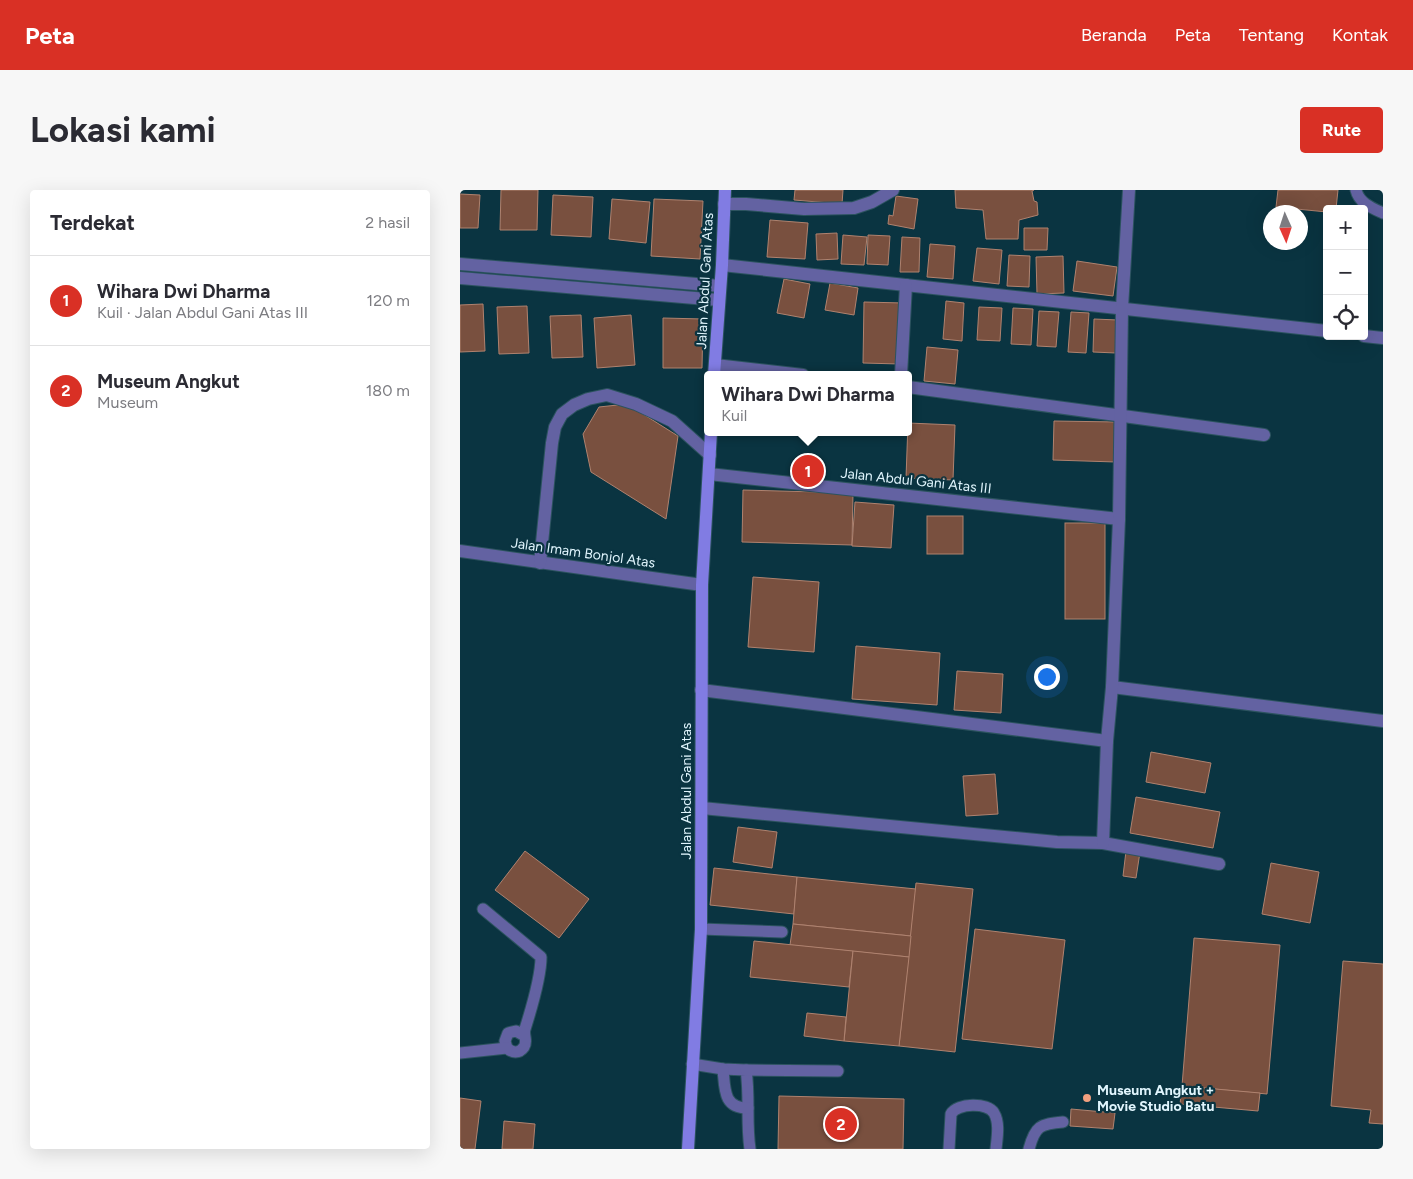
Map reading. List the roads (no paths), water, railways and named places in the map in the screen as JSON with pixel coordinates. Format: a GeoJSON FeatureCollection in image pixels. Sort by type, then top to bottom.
{"type":"FeatureCollection","features":[{"type":"Feature","properties":{"kind":"street","name":"Jalan Abdul Gani Atas"},"geometry":{"type":"LineString","coordinates":[[715,370],[725,190]]}},
{"type":"Feature","properties":{"kind":"street"},"geometry":{"type":"LineString","coordinates":[[724,204],[804,209],[854,208],[872,202],[893,190]]}},
{"type":"Feature","properties":{"kind":"street"},"geometry":{"type":"LineString","coordinates":[[1103,843],[1119,519],[1122,308],[1129,190]]}},
{"type":"Feature","properties":{"kind":"street"},"geometry":{"type":"LineString","coordinates":[[460,264],[720,286]]}},
{"type":"Feature","properties":{"kind":"street"},"geometry":{"type":"LineString","coordinates":[[722,265],[1323,332]]}},
{"type":"Feature","properties":{"kind":"street"},"geometry":{"type":"LineString","coordinates":[[460,278],[718,300]]}},
{"type":"Feature","properties":{"kind":"street"},"geometry":{"type":"LineString","coordinates":[[902,371],[906,285]]}},
{"type":"Feature","properties":{"kind":"street"},"geometry":{"type":"LineString","coordinates":[[1368,336],[1383,338]]}},
{"type":"Feature","properties":{"kind":"street"},"geometry":{"type":"LineString","coordinates":[[715,370],[733,371]]}},
{"type":"Feature","properties":{"kind":"street"},"geometry":{"type":"LineString","coordinates":[[912,388],[1264,435]]}},
{"type":"Feature","properties":{"kind":"street"},"geometry":{"type":"LineString","coordinates":[[540,563],[555,427],[562,414],[574,405],[588,399],[607,395],[636,404],[672,421],[710,455]]}},
{"type":"Feature","properties":{"kind":"street","name":"Jalan Abdul Gani Atas"},"geometry":{"type":"LineString","coordinates":[[688,1149],[701,930],[702,585],[712,436]]}},
{"type":"Feature","properties":{"kind":"street","name":"Jalan Abdul Gani Atas III"},"geometry":{"type":"LineString","coordinates":[[709,474],[1119,519]]}},
{"type":"Feature","properties":{"kind":"street","name":"Jalan Imam Bonjol Atas"},"geometry":{"type":"LineString","coordinates":[[460,551],[702,585]]}},
{"type":"Feature","properties":{"kind":"street"},"geometry":{"type":"LineString","coordinates":[[1112,687],[1383,721]]}},
{"type":"Feature","properties":{"kind":"street"},"geometry":{"type":"LineString","coordinates":[[701,690],[1107,741]]}},
{"type":"Feature","properties":{"kind":"street"},"geometry":{"type":"LineString","coordinates":[[702,808],[1057,842],[1103,843],[1219,864]]}},
{"type":"Feature","properties":{"kind":"lane"},"geometry":{"type":"LineString","coordinates":[[1356,190],[1356,193],[1367,206],[1383,213]]}},
{"type":"Feature","properties":{"kind":"lane"},"geometry":{"type":"LineString","coordinates":[[460,1053],[507,1048],[514,1052],[522,1050],[526,1042],[523,1035],[530,1013],[541,957],[483,909]]}},
{"type":"Feature","properties":{"kind":"lane"},"geometry":{"type":"LineString","coordinates":[[701,930],[782,932]]}},
{"type":"Feature","properties":{"kind":"lane"},"geometry":{"type":"LineString","coordinates":[[692,1064],[723,1069],[838,1071]]}},
{"type":"Feature","properties":{"kind":"lane"},"geometry":{"type":"LineString","coordinates":[[723,1069],[725,1094],[732,1105],[739,1108],[748,1108]]}},
{"type":"Feature","properties":{"kind":"lane"},"geometry":{"type":"LineString","coordinates":[[746,1070],[749,1093],[748,1132],[750,1149]]}},
{"type":"Feature","properties":{"kind":"lane"},"geometry":{"type":"LineString","coordinates":[[949,1149],[951,1114],[954,1109],[961,1106],[983,1106],[991,1109],[995,1114],[997,1122],[996,1149]]}},
{"type":"Feature","properties":{"kind":"lane"},"geometry":{"type":"LineString","coordinates":[[1029,1149],[1037,1129],[1046,1124],[1062,1122]]}},
{"type":"Feature","properties":{"kind":"place","name":"Wihara Dwi Dharma"},"geometry":{"type":"Point","coordinates":[808,471]}},
{"type":"Feature","properties":{"kind":"place","name":"Museum Angkut + Movie Studio Batu"},"geometry":{"type":"Point","coordinates":[1087,1098]}},
{"type":"Feature","properties":{"kind":"place","name":"Museum Angkut"},"geometry":{"type":"Point","coordinates":[841,1124]}}]}
